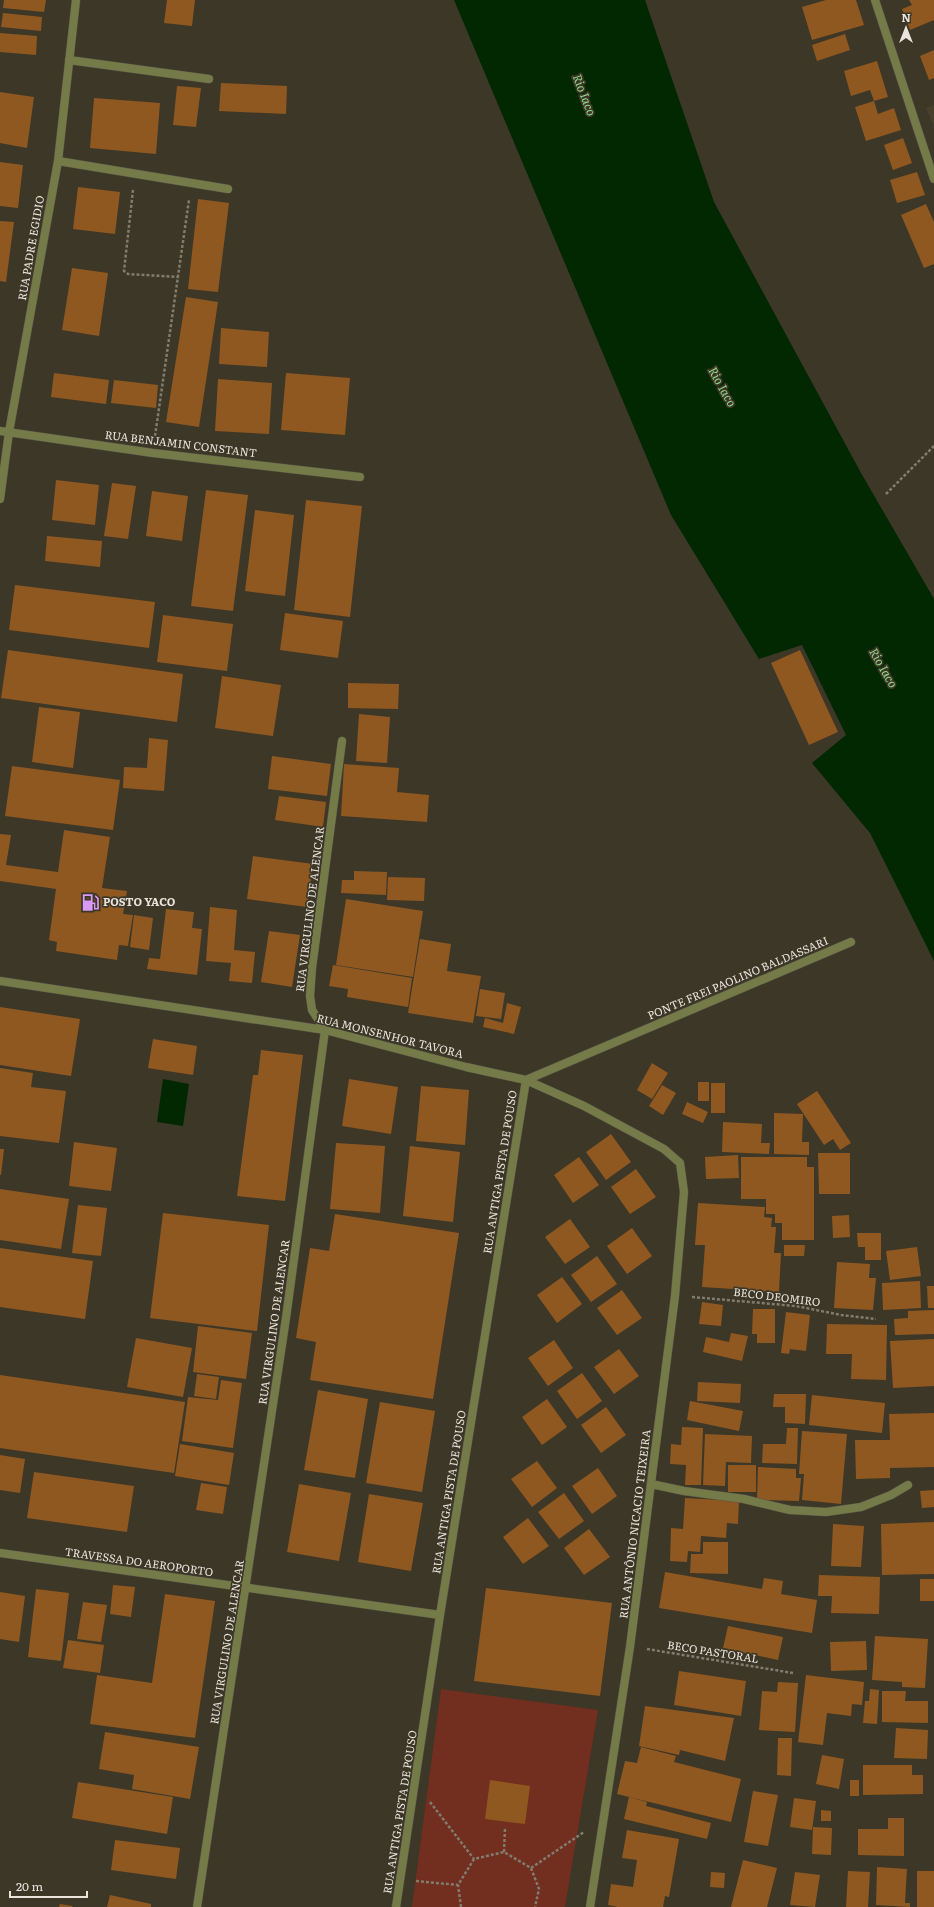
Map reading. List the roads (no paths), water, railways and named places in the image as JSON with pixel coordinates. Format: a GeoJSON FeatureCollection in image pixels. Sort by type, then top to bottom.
{"type":"FeatureCollection","features":[{"type":"Feature","properties":{"kind":"street","name":"RUA PADRE EGIDIO"},"geometry":{"type":"LineString","coordinates":[[0,499],[9,432],[58,161],[76,0]]}},
{"type":"Feature","properties":{"kind":"street"},"geometry":{"type":"LineString","coordinates":[[875,0],[934,178]]}},
{"type":"Feature","properties":{"kind":"street"},"geometry":{"type":"LineString","coordinates":[[69,60],[209,79]]}},
{"type":"Feature","properties":{"kind":"street"},"geometry":{"type":"LineString","coordinates":[[58,161],[228,189]]}},
{"type":"Feature","properties":{"kind":"street","name":"RUA BENJAMIN CONSTANT"},"geometry":{"type":"LineString","coordinates":[[0,430],[153,453],[360,477]]}},
{"type":"Feature","properties":{"kind":"street","name":"RUA VIRGULINO DE ALENCAR"},"geometry":{"type":"LineString","coordinates":[[197,1907],[286,1318],[325,1030],[312,1010],[310,996],[312,968],[342,741]]}},
{"type":"Feature","properties":{"kind":"street","name":"PONTE FREI PAOLINO BALDASSARI"},"geometry":{"type":"LineString","coordinates":[[526,1080],[851,942]]}},
{"type":"Feature","properties":{"kind":"street","name":"RUA MONSENHOR TAVORA"},"geometry":{"type":"LineString","coordinates":[[0,981],[325,1030],[466,1067],[526,1080],[584,1106],[664,1148]]}},
{"type":"Feature","properties":{"kind":"street","name":"RUA ANTIGA PISTA DE POUSO"},"geometry":{"type":"LineString","coordinates":[[396,1907],[440,1615],[526,1080]]}},
{"type":"Feature","properties":{"kind":"street","name":"RUA ANTÔNIO NICACIO TEIXEIRA"},"geometry":{"type":"LineString","coordinates":[[590,1907],[630,1647],[675,1296],[684,1192],[680,1163],[664,1148]]}},
{"type":"Feature","properties":{"kind":"street"},"geometry":{"type":"LineString","coordinates":[[651,1484],[684,1491],[744,1499],[790,1510],[826,1512],[861,1507],[891,1495],[908,1485]]}},
{"type":"Feature","properties":{"kind":"street","name":"TRAVESSA DO AEROPORTO"},"geometry":{"type":"LineString","coordinates":[[0,1553],[246,1589],[440,1615]]}},
{"type":"Feature","properties":{"kind":"water","name":"Rio Iaco"},"geometry":{"type":"Polygon","coordinates":[[[454,0],[645,0],[714,202],[861,473],[934,599],[934,961],[870,833],[812,763],[846,735],[802,645],[759,659],[671,515],[454,0]]]}},
{"type":"Feature","properties":{"kind":"water"},"geometry":{"type":"Polygon","coordinates":[[[163,1079],[189,1084],[183,1126],[157,1122],[163,1079]]]}},
{"type":"Feature","properties":{"kind":"place","name":"POSTO YACO"},"geometry":{"type":"Point","coordinates":[90,902]}}]}
